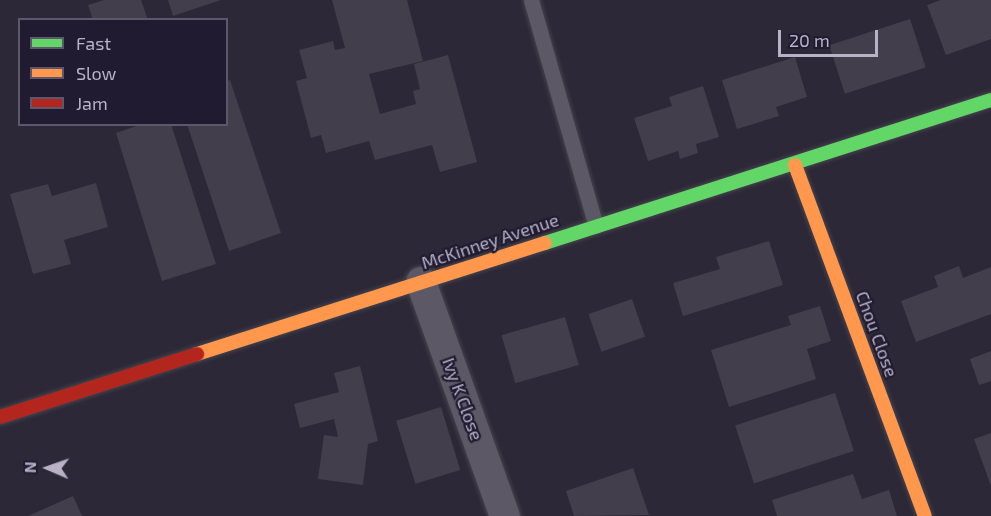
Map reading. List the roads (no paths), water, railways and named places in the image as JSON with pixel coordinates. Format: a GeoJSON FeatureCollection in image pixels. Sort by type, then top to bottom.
{"type":"FeatureCollection","features":[{"type":"Feature","properties":{"kind":"street","name":"McKinney Avenue"},"geometry":{"type":"LineString","coordinates":[[0,417],[596,226],[795,165],[991,100]]}},
{"type":"Feature","properties":{"kind":"street","name":"Chou Close"},"geometry":{"type":"LineString","coordinates":[[795,165],[925,516]]}},
{"type":"Feature","properties":{"kind":"street","name":"Ivy K Close"},"geometry":{"type":"LineString","coordinates":[[422,282],[505,516]]}},
{"type":"Feature","properties":{"kind":"lane"},"geometry":{"type":"LineString","coordinates":[[531,0],[596,226]]}}]}
